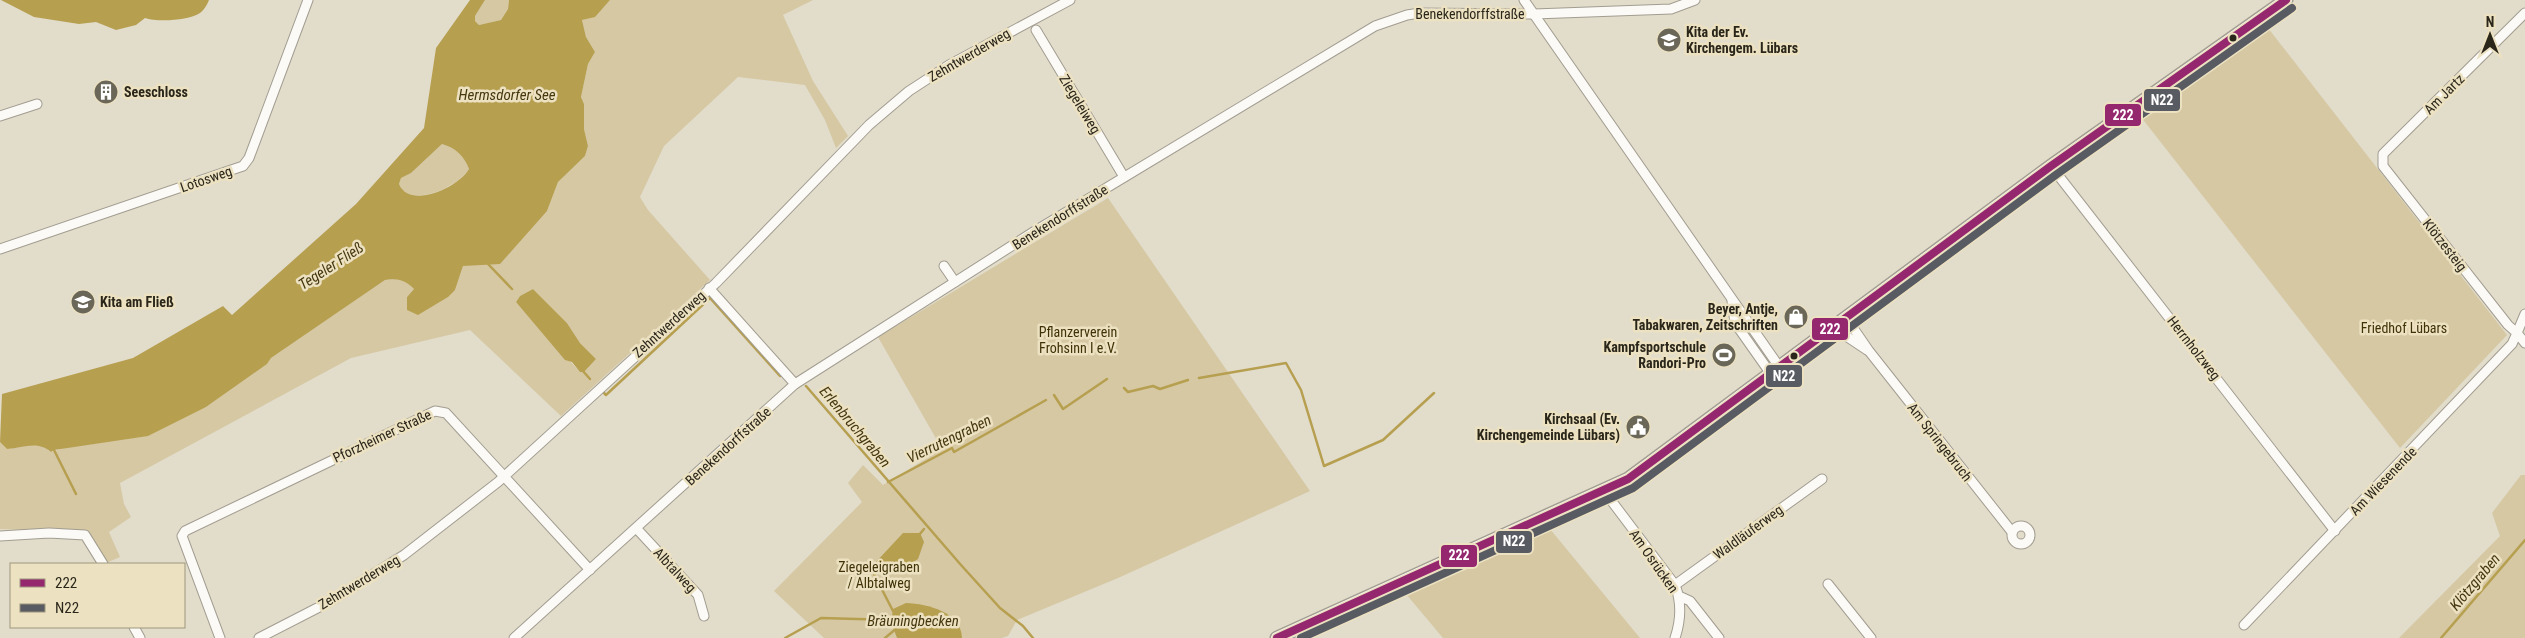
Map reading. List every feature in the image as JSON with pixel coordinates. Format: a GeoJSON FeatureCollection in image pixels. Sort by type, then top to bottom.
{"type":"FeatureCollection","features":[{"type":"Feature","properties":{"kind":"street","name":"Lotosweg"},"geometry":{"type":"LineString","coordinates":[[0,249],[243,166],[249,158],[308,0]]}},
{"type":"Feature","properties":{"kind":"street","name":"Zehntwerderweg"},"geometry":{"type":"LineString","coordinates":[[259,638],[329,602],[404,555],[505,476],[709,288],[869,124],[909,91],[950,65],[1070,0]]}},
{"type":"Feature","properties":{"kind":"street"},"geometry":{"type":"LineString","coordinates":[[1524,0],[1731,298],[1735,323],[1775,371]]}},
{"type":"Feature","properties":{"kind":"street","name":"Benekendorffstraße"},"geometry":{"type":"LineString","coordinates":[[514,638],[637,529],[795,384],[1124,177],[1375,26],[1407,15],[1420,13],[1534,14],[1671,9],[1696,0]]}},
{"type":"Feature","properties":{"kind":"street"},"geometry":{"type":"LineString","coordinates":[[1277,638],[1628,479],[1843,322],[2051,166],[2286,0]]}},
{"type":"Feature","properties":{"kind":"street","name":"Am Jartz"},"geometry":{"type":"LineString","coordinates":[[2383,154],[2525,13]]}},
{"type":"Feature","properties":{"kind":"street","name":"Ziegeleiweg"},"geometry":{"type":"LineString","coordinates":[[1036,30],[1124,177]]}},
{"type":"Feature","properties":{"kind":"street"},"geometry":{"type":"LineString","coordinates":[[0,116],[36,104]]}},
{"type":"Feature","properties":{"kind":"street","name":"Klötzesteig"},"geometry":{"type":"LineString","coordinates":[[2383,154],[2383,166],[2508,325],[2525,342]]}},
{"type":"Feature","properties":{"kind":"street","name":"Herrnholzweg"},"geometry":{"type":"LineString","coordinates":[[2051,166],[2335,530]]}},
{"type":"Feature","properties":{"kind":"street"},"geometry":{"type":"LineString","coordinates":[[944,266],[955,282]]}},
{"type":"Feature","properties":{"kind":"street"},"geometry":{"type":"LineString","coordinates":[[709,288],[795,384]]}},
{"type":"Feature","properties":{"kind":"street","name":"Am Wiesenende"},"geometry":{"type":"LineString","coordinates":[[2244,625],[2512,344],[2525,314]]}},
{"type":"Feature","properties":{"kind":"street","name":"Am Springebruch"},"geometry":{"type":"LineString","coordinates":[[1843,322],[1846,336],[1869,351],[2012,532]]}},
{"type":"Feature","properties":{"kind":"street","name":"Pforzheimer Straße"},"geometry":{"type":"LineString","coordinates":[[220,638],[182,536],[185,531],[435,410],[446,413],[590,570]]}},
{"type":"Feature","properties":{"kind":"street","name":"Waldläuferweg"},"geometry":{"type":"LineString","coordinates":[[1675,585],[1822,479]]}},
{"type":"Feature","properties":{"kind":"street","name":"Am Osrücken"},"geometry":{"type":"LineString","coordinates":[[1604,490],[1675,585],[1679,596],[1680,615],[1675,638]]}},
{"type":"Feature","properties":{"kind":"street","name":"Albtalweg"},"geometry":{"type":"LineString","coordinates":[[637,529],[698,595],[704,616]]}},
{"type":"Feature","properties":{"kind":"street"},"geometry":{"type":"LineString","coordinates":[[0,536],[49,533],[85,535],[102,563]]}},
{"type":"Feature","properties":{"kind":"street"},"geometry":{"type":"LineString","coordinates":[[1828,584],[1871,638]]}},
{"type":"Feature","properties":{"kind":"street"},"geometry":{"type":"LineString","coordinates":[[1679,596],[1690,601],[1719,638]]}},
{"type":"Feature","properties":{"kind":"green space"},"geometry":{"type":"Polygon","coordinates":[[[485,0],[509,0],[508,9],[501,20],[479,25],[475,21],[475,16],[485,0]]]}},
{"type":"Feature","properties":{"kind":"green space"},"geometry":{"type":"Polygon","coordinates":[[[610,0],[813,0],[783,15],[813,81],[848,136],[836,148],[825,120],[805,85],[738,77],[664,146],[640,197],[648,210],[710,280],[561,416],[470,330],[351,358],[120,483],[124,504],[131,517],[109,532],[120,557],[106,563],[91,535],[87,532],[0,529],[0,442],[7,449],[38,444],[51,452],[206,407],[267,364],[271,358],[385,280],[401,280],[414,289],[407,297],[408,310],[455,290],[463,266],[547,211],[558,182],[585,156],[588,146],[584,129],[584,104],[581,97],[588,64],[595,52],[586,37],[582,20],[595,16],[610,0]],[[533,289],[520,296],[516,302],[580,372],[586,370],[596,359],[580,343],[567,323],[533,289]]]}},
{"type":"Feature","properties":{"kind":"green space","name":"Friedhof Lübars"},"geometry":{"type":"Polygon","coordinates":[[[2268,28],[2507,335],[2400,448],[2141,117],[2268,28]]]}},
{"type":"Feature","properties":{"kind":"green space"},"geometry":{"type":"Polygon","coordinates":[[[442,144],[459,153],[465,160],[469,169],[464,176],[434,193],[413,195],[405,192],[399,184],[401,178],[411,173],[442,144]]]}},
{"type":"Feature","properties":{"kind":"green space","name":"Pflanzerverein Frohsinn I e.V."},"geometry":{"type":"Polygon","coordinates":[[[1108,198],[1310,491],[1118,578],[1017,620],[1008,636],[1002,638],[824,638],[774,591],[862,502],[848,483],[863,465],[883,485],[942,449],[878,337],[1108,198]]]}},
{"type":"Feature","properties":{"kind":"green space"},"geometry":{"type":"Polygon","coordinates":[[[2521,475],[2525,475],[2525,638],[2399,638],[2500,536],[2492,513],[2521,475]]]}},
{"type":"Feature","properties":{"kind":"green space"},"geometry":{"type":"Polygon","coordinates":[[[1550,529],[1640,638],[1443,638],[1406,594],[1550,529]]]}},
{"type":"Feature","properties":{"kind":"water"},"geometry":{"type":"Polygon","coordinates":[[[1,0],[209,0],[203,10],[195,16],[172,20],[145,18],[136,25],[116,30],[96,22],[79,24],[34,17],[1,0]]]}},
{"type":"Feature","properties":{"kind":"water","name":"Hermsdorfer See"},"geometry":{"type":"Polygon","coordinates":[[[470,0],[485,0],[475,16],[475,21],[479,25],[501,20],[508,9],[509,0],[610,0],[595,17],[582,20],[586,37],[595,52],[588,64],[581,97],[584,104],[584,129],[588,146],[585,156],[558,182],[547,211],[500,264],[463,266],[455,290],[448,297],[418,315],[407,310],[407,297],[414,289],[401,280],[385,280],[271,358],[267,364],[206,407],[148,436],[51,452],[40,446],[7,449],[0,442],[2,394],[133,358],[223,306],[232,315],[356,204],[424,128],[436,48],[470,0]],[[442,144],[411,173],[401,178],[399,184],[405,192],[413,195],[434,193],[445,189],[464,176],[469,169],[462,156],[442,144]]]}},
{"type":"Feature","properties":{"kind":"water"},"geometry":{"type":"Polygon","coordinates":[[[533,289],[567,323],[580,343],[596,359],[584,372],[580,372],[572,362],[565,360],[516,302],[520,296],[533,289]]]}},
{"type":"Feature","properties":{"kind":"water"},"geometry":{"type":"Polygon","coordinates":[[[903,533],[920,533],[924,542],[918,559],[900,571],[875,563],[903,533]]]}},
{"type":"Feature","properties":{"kind":"water","name":"Bräuningbecken"},"geometry":{"type":"Polygon","coordinates":[[[906,603],[924,605],[950,616],[960,629],[962,638],[897,638],[891,622],[893,609],[906,603]]]}},
{"type":"Feature","properties":{"kind":"waterway"},"geometry":{"type":"LineString","coordinates":[[488,264],[512,289]]}},
{"type":"Feature","properties":{"kind":"waterway"},"geometry":{"type":"LineString","coordinates":[[602,391],[606,395],[710,298],[780,376]]}},
{"type":"Feature","properties":{"kind":"waterway","name":"Vierrutengraben"},"geometry":{"type":"LineString","coordinates":[[1199,378],[1286,363],[1301,390],[1324,466],[1383,440],[1434,393]]}},
{"type":"Feature","properties":{"kind":"waterway"},"geometry":{"type":"LineString","coordinates":[[582,370],[590,379]]}},
{"type":"Feature","properties":{"kind":"waterway","name":"Vierrutengraben"},"geometry":{"type":"LineString","coordinates":[[1054,395],[1063,409],[1107,379]]}},
{"type":"Feature","properties":{"kind":"waterway","name":"Vierrutengraben"},"geometry":{"type":"LineString","coordinates":[[1124,388],[1128,392],[1153,386],[1160,389],[1188,380]]}},
{"type":"Feature","properties":{"kind":"waterway","name":"Erlenbruchgraben"},"geometry":{"type":"LineString","coordinates":[[806,386],[961,565],[1000,608],[1023,626],[1033,638]]}},
{"type":"Feature","properties":{"kind":"waterway","name":"Vierrutengraben"},"geometry":{"type":"LineString","coordinates":[[888,482],[952,448],[954,452],[1046,400]]}},
{"type":"Feature","properties":{"kind":"waterway"},"geometry":{"type":"LineString","coordinates":[[54,450],[76,494]]}},
{"type":"Feature","properties":{"kind":"waterway"},"geometry":{"type":"LineString","coordinates":[[919,535],[924,529]]}},
{"type":"Feature","properties":{"kind":"waterway","name":"Klötzgraben"},"geometry":{"type":"LineString","coordinates":[[2441,638],[2525,540]]}},
{"type":"Feature","properties":{"kind":"waterway"},"geometry":{"type":"LineString","coordinates":[[876,563],[874,574],[893,611]]}},
{"type":"Feature","properties":{"kind":"waterway"},"geometry":{"type":"LineString","coordinates":[[785,638],[821,618],[893,620]]}},
{"type":"Feature","properties":{"kind":"waterway"},"geometry":{"type":"LineString","coordinates":[[885,638],[897,628]]}},
{"type":"Feature","properties":{"kind":"transit line","name":"222"},"geometry":{"type":"LineString","coordinates":[[1277,638],[1628,479],[2051,166],[2286,0]]}},
{"type":"Feature","properties":{"kind":"transit line","name":"N22"},"geometry":{"type":"LineString","coordinates":[[1301,638],[1633,488],[2057,174],[2292,8]]}},
{"type":"Feature","properties":{"kind":"place","name":"Kita der Ev. Kirchengem. Lübars"},"geometry":{"type":"Point","coordinates":[1669,40]}},
{"type":"Feature","properties":{"kind":"place","name":"Seeschloss"},"geometry":{"type":"Point","coordinates":[106,92]}},
{"type":"Feature","properties":{"kind":"place","name":"Kita am Fließ"},"geometry":{"type":"Point","coordinates":[83,302]}},
{"type":"Feature","properties":{"kind":"place","name":"Beyer, Antje, Tabakwaren, Zeitschriften"},"geometry":{"type":"Point","coordinates":[1796,317]}},
{"type":"Feature","properties":{"kind":"place","name":"Kampfsportschule Randori-Pro"},"geometry":{"type":"Point","coordinates":[1724,355]}},
{"type":"Feature","properties":{"kind":"place","name":"Kirchsaal (Ev. Kirchengemeinde Lübars)"},"geometry":{"type":"Point","coordinates":[1638,427]}},
{"type":"Feature","properties":{"kind":"water label","name":"Tegeler Fließ"},"geometry":{"type":"Point","coordinates":[331,266]}},
{"type":"Feature","properties":{"kind":"park label","name":"Ziegeleigraben / Albtalweg"},"geometry":{"type":"Point","coordinates":[879,576]}}]}
